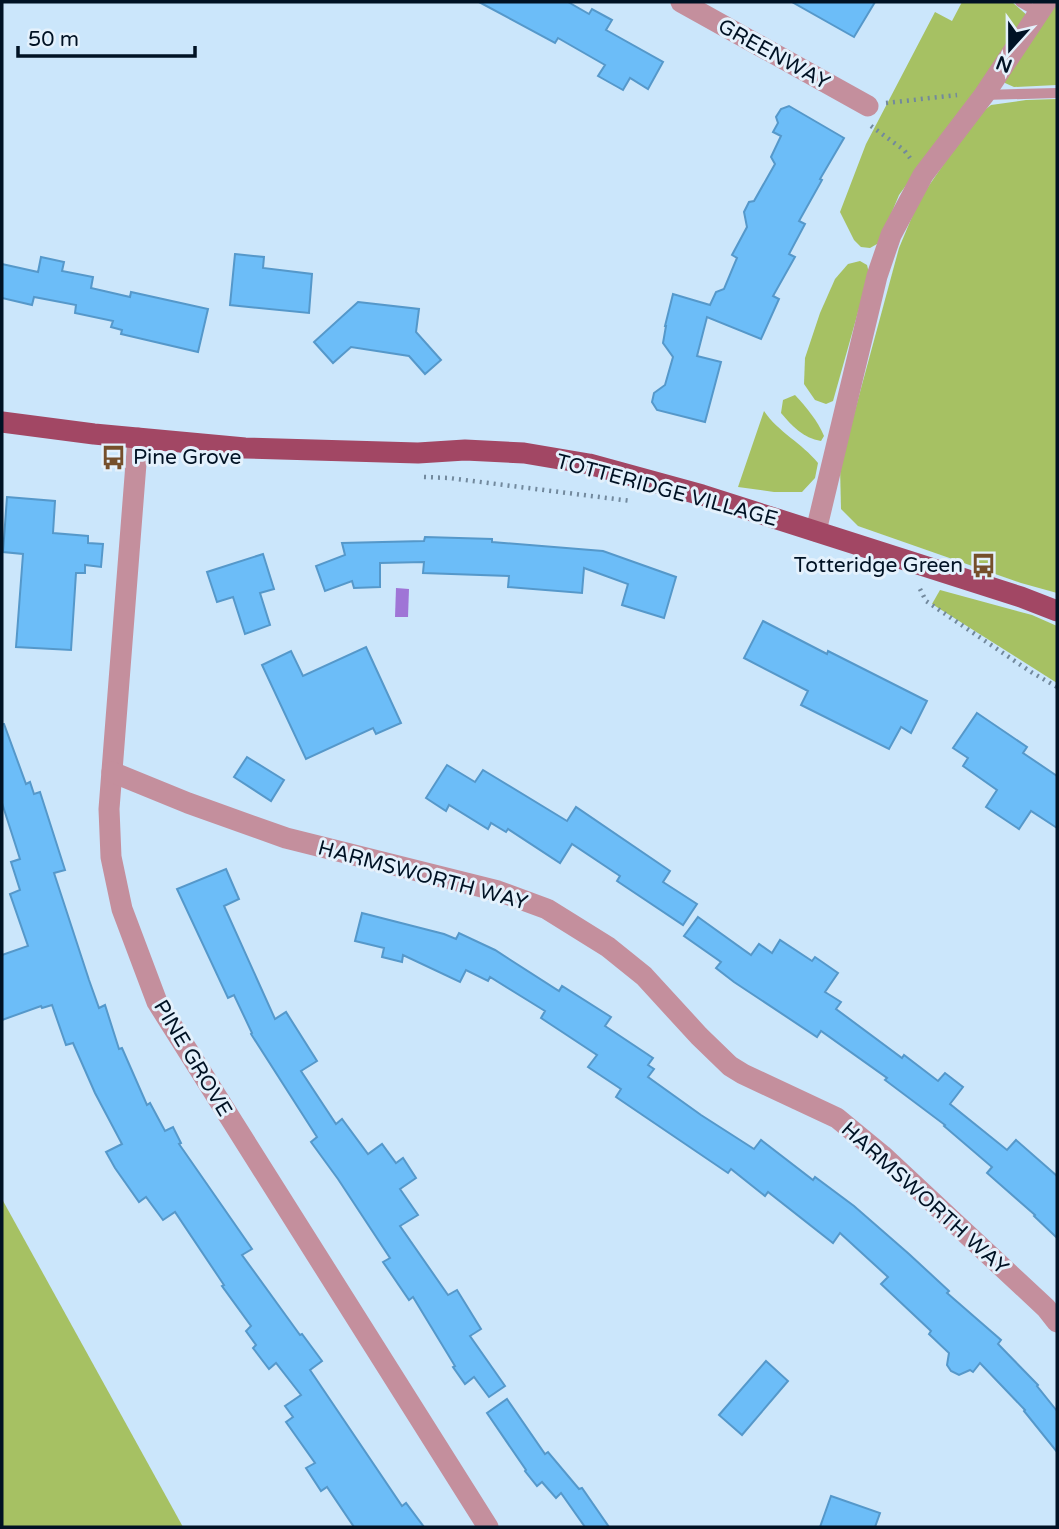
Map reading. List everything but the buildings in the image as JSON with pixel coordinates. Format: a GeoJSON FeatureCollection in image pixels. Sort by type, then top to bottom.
{"type":"FeatureCollection","features":[{"type":"Feature","properties":{"kind":"main road","name":"TOTTERIDGE VILLAGE"},"geometry":{"type":"LineString","coordinates":[[2,422],[245,448],[418,453],[465,450],[524,453],[589,464],[702,495],[1021,597],[1057,611]]}},
{"type":"Feature","properties":{"kind":"street","name":"GREENWAY"},"geometry":{"type":"LineString","coordinates":[[681,2],[868,106]]}},
{"type":"Feature","properties":{"kind":"street"},"geometry":{"type":"LineString","coordinates":[[816,531],[877,276],[891,235],[923,175],[985,93],[1035,5]]}},
{"type":"Feature","properties":{"kind":"street","name":"PINE GROVE"},"geometry":{"type":"LineString","coordinates":[[138,438],[109,809],[111,857],[122,909],[157,1002],[488,1527]]}},
{"type":"Feature","properties":{"kind":"street","name":"HARMSWORTH WAY"},"geometry":{"type":"LineString","coordinates":[[112,772],[286,838],[498,891],[547,909],[608,947],[644,976],[730,1066],[836,1118],[882,1155],[1046,1308],[1057,1322]]}},
{"type":"Feature","properties":{"kind":"lane"},"geometry":{"type":"LineString","coordinates":[[985,93],[1057,93]]}},
{"type":"Feature","properties":{"kind":"path"},"geometry":{"type":"LineString","coordinates":[[923,175],[904,150],[860,120],[868,106],[985,93]]}},
{"type":"Feature","properties":{"kind":"path"},"geometry":{"type":"LineString","coordinates":[[423,477],[637,501]]}},
{"type":"Feature","properties":{"kind":"path"},"geometry":{"type":"LineString","coordinates":[[908,584],[921,589],[926,601],[1057,687]]}},
{"type":"Feature","properties":{"kind":"green space"},"geometry":{"type":"Polygon","coordinates":[[[962,2],[1012,2],[1029,17],[899,195],[877,244],[870,248],[861,247],[854,240],[840,212],[866,144],[935,12],[952,21],[962,2]]]}},
{"type":"Feature","properties":{"kind":"green space"},"geometry":{"type":"Polygon","coordinates":[[[1052,2],[1057,2],[1057,85],[1014,87],[1005,83],[1003,76],[1052,2]]]}},
{"type":"Feature","properties":{"kind":"green space","name":"Totteridge Green"},"geometry":{"type":"Polygon","coordinates":[[[1057,99],[1057,593],[858,526],[841,509],[840,466],[899,248],[919,200],[976,117],[991,105],[1057,99]]]}},
{"type":"Feature","properties":{"kind":"green space"},"geometry":{"type":"Polygon","coordinates":[[[860,261],[867,265],[869,273],[833,401],[826,404],[815,400],[804,384],[805,358],[835,279],[848,264],[860,261]]]}},
{"type":"Feature","properties":{"kind":"green space"},"geometry":{"type":"Polygon","coordinates":[[[795,395],[818,425],[824,436],[821,441],[803,434],[781,413],[783,400],[795,395]]]}},
{"type":"Feature","properties":{"kind":"green space","name":"Totteridge Green"},"geometry":{"type":"Polygon","coordinates":[[[764,411],[818,463],[815,478],[802,492],[774,492],[738,487],[764,411]]]}},
{"type":"Feature","properties":{"kind":"green space","name":"Totteridge Green"},"geometry":{"type":"Polygon","coordinates":[[[940,590],[1032,615],[1057,626],[1057,683],[932,604],[940,590]]]}},
{"type":"Feature","properties":{"kind":"green space"},"geometry":{"type":"Polygon","coordinates":[[[2,1199],[183,1527],[2,1527],[2,1199]]]}},
{"type":"Feature","properties":{"kind":"shaded area"},"geometry":{"type":"Polygon","coordinates":[[[396,588],[409,589],[408,617],[395,617],[396,588]]]}},
{"type":"Feature","properties":{"kind":"place","name":"Pine Grove"},"geometry":{"type":"Point","coordinates":[113,457]}},
{"type":"Feature","properties":{"kind":"place","name":"Totteridge Green"},"geometry":{"type":"Point","coordinates":[983,565]}}]}
